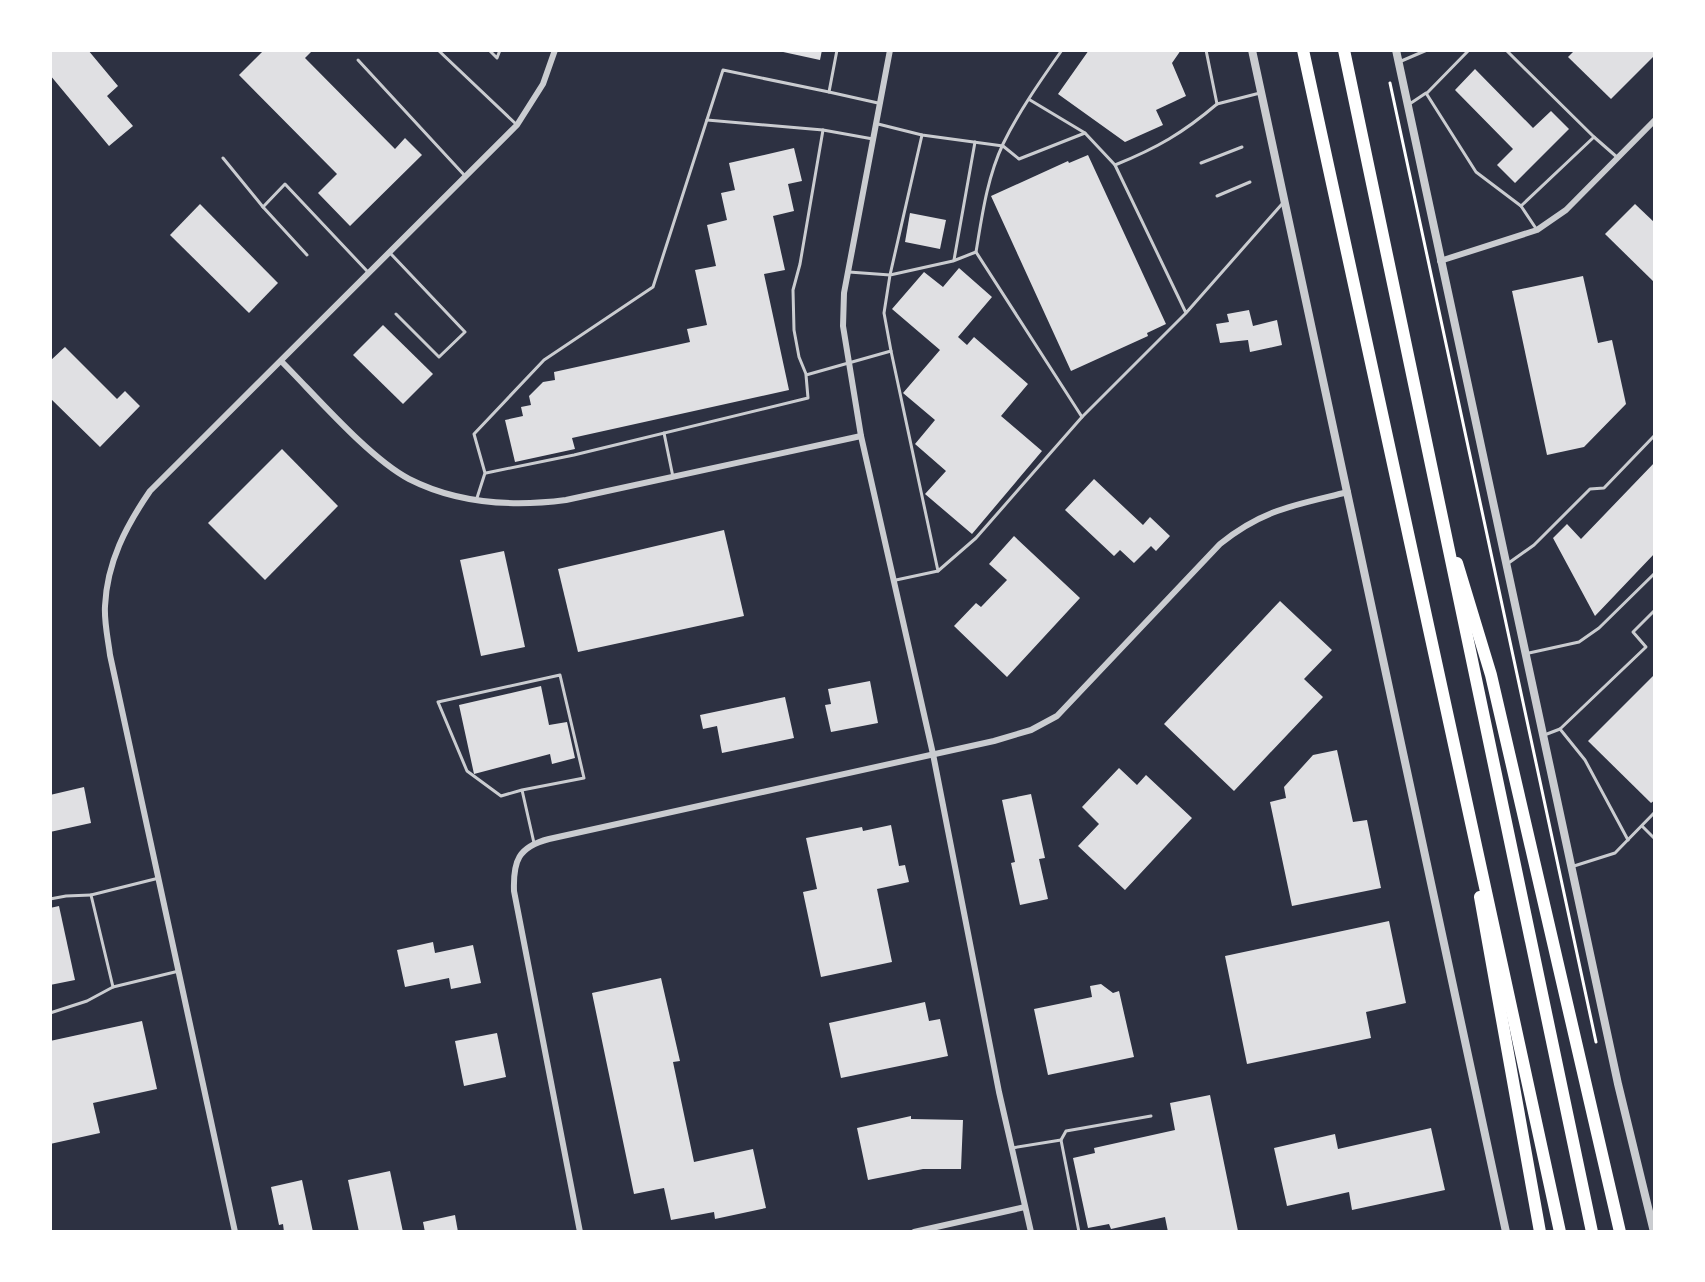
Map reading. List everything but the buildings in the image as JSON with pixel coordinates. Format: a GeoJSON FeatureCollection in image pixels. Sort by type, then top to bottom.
{"type":"FeatureCollection","features":[{"type":"Feature","properties":{"kind":"highway"},"geometry":{"type":"LineString","coordinates":[[1303,50],[1560,1232]]}},
{"type":"Feature","properties":{"kind":"highway"},"geometry":{"type":"LineString","coordinates":[[1344,50],[1592,1232]]}},
{"type":"Feature","properties":{"kind":"highway"},"geometry":{"type":"LineString","coordinates":[[1433,483],[1491,675],[1620,1232]]}},
{"type":"Feature","properties":{"kind":"highway"},"geometry":{"type":"LineString","coordinates":[[1464,799],[1540,1232]]}},
{"type":"Feature","properties":{"kind":"street"},"geometry":{"type":"LineString","coordinates":[[235,1232],[110,655],[105,607],[109,578],[129,521],[150,491],[517,125],[543,84],[555,50]]}},
{"type":"Feature","properties":{"kind":"street"},"geometry":{"type":"LineString","coordinates":[[890,50],[848,272],[843,326],[861,436],[933,754],[1031,1232]]}},
{"type":"Feature","properties":{"kind":"street"},"geometry":{"type":"LineString","coordinates":[[1252,50],[1506,1232]]}},
{"type":"Feature","properties":{"kind":"street"},"geometry":{"type":"LineString","coordinates":[[1396,50],[1618,1084],[1654,1232]]}},
{"type":"Feature","properties":{"kind":"street"},"geometry":{"type":"LineString","coordinates":[[1440,261],[1537,230],[1566,210],[1655,120]]}},
{"type":"Feature","properties":{"kind":"street"},"geometry":{"type":"LineString","coordinates":[[282,362],[372,451],[407,478],[453,496],[476,501],[530,505],[861,436]]}},
{"type":"Feature","properties":{"kind":"street"},"geometry":{"type":"LineString","coordinates":[[580,1232],[514,891],[513,870],[517,859],[534,843],[1031,730],[1057,716],[1220,544],[1243,525],[1264,514],[1348,492]]}},
{"type":"Feature","properties":{"kind":"street"},"geometry":{"type":"LineString","coordinates":[[914,1232],[1025,1207]]}},
{"type":"Feature","properties":{"kind":"lane"},"geometry":{"type":"LineString","coordinates":[[438,50],[517,125]]}},
{"type":"Feature","properties":{"kind":"lane"},"geometry":{"type":"LineString","coordinates":[[489,50],[497,58],[500,50]]}},
{"type":"Feature","properties":{"kind":"lane"},"geometry":{"type":"LineString","coordinates":[[829,92],[837,50]]}},
{"type":"Feature","properties":{"kind":"lane"},"geometry":{"type":"LineString","coordinates":[[1062,50],[1029,99],[1003,146],[986,196],[976,252],[1082,417]]}},
{"type":"Feature","properties":{"kind":"lane"},"geometry":{"type":"LineString","coordinates":[[1206,50],[1217,104]]}},
{"type":"Feature","properties":{"kind":"lane"},"geometry":{"type":"LineString","coordinates":[[1399,62],[1427,50]]}},
{"type":"Feature","properties":{"kind":"lane"},"geometry":{"type":"LineString","coordinates":[[1407,105],[1426,93],[1469,50]]}},
{"type":"Feature","properties":{"kind":"lane"},"geometry":{"type":"LineString","coordinates":[[1506,50],[1618,158]]}},
{"type":"Feature","properties":{"kind":"lane"},"geometry":{"type":"LineString","coordinates":[[358,60],[466,177]]}},
{"type":"Feature","properties":{"kind":"lane"},"geometry":{"type":"LineString","coordinates":[[476,501],[485,473],[474,434],[544,360],[653,287],[723,70],[880,103]]}},
{"type":"Feature","properties":{"kind":"lane"},"geometry":{"type":"LineString","coordinates":[[1115,165],[1185,131],[1217,104],[1262,93]]}},
{"type":"Feature","properties":{"kind":"lane"},"geometry":{"type":"LineString","coordinates":[[1426,93],[1476,172],[1521,206],[1537,230]]}},
{"type":"Feature","properties":{"kind":"lane"},"geometry":{"type":"LineString","coordinates":[[1029,99],[1085,133],[1115,165],[1186,313]]}},
{"type":"Feature","properties":{"kind":"lane"},"geometry":{"type":"LineString","coordinates":[[707,120],[823,130],[873,139]]}},
{"type":"Feature","properties":{"kind":"lane"},"geometry":{"type":"LineString","coordinates":[[876,123],[922,135],[1003,146],[1019,159],[1085,133]]}},
{"type":"Feature","properties":{"kind":"lane"},"geometry":{"type":"LineString","coordinates":[[485,473],[808,398],[806,375],[794,330],[793,290],[823,130]]}},
{"type":"Feature","properties":{"kind":"lane"},"geometry":{"type":"LineString","coordinates":[[922,135],[884,313],[938,571]]}},
{"type":"Feature","properties":{"kind":"lane"},"geometry":{"type":"LineString","coordinates":[[1521,206],[1594,137]]}},
{"type":"Feature","properties":{"kind":"lane"},"geometry":{"type":"LineString","coordinates":[[953,261],[975,142]]}},
{"type":"Feature","properties":{"kind":"lane"},"geometry":{"type":"LineString","coordinates":[[1201,163],[1242,147]]}},
{"type":"Feature","properties":{"kind":"lane"},"geometry":{"type":"LineString","coordinates":[[223,158],[307,255]]}},
{"type":"Feature","properties":{"kind":"lane"},"geometry":{"type":"LineString","coordinates":[[1217,196],[1250,182]]}},
{"type":"Feature","properties":{"kind":"lane"},"geometry":{"type":"LineString","coordinates":[[263,207],[285,184],[370,274]]}},
{"type":"Feature","properties":{"kind":"lane"},"geometry":{"type":"LineString","coordinates":[[894,581],[938,571],[976,538],[1082,417],[1186,313],[1285,201]]}},
{"type":"Feature","properties":{"kind":"lane"},"geometry":{"type":"LineString","coordinates":[[848,272],[890,275],[953,261],[976,252]]}},
{"type":"Feature","properties":{"kind":"lane"},"geometry":{"type":"LineString","coordinates":[[390,253],[465,332],[439,357],[396,314]]}},
{"type":"Feature","properties":{"kind":"lane"},"geometry":{"type":"LineString","coordinates":[[806,375],[891,351]]}},
{"type":"Feature","properties":{"kind":"lane"},"geometry":{"type":"LineString","coordinates":[[664,433],[673,477]]}},
{"type":"Feature","properties":{"kind":"lane"},"geometry":{"type":"LineString","coordinates":[[1506,564],[1534,545],[1590,489],[1604,488],[1655,435]]}},
{"type":"Feature","properties":{"kind":"lane"},"geometry":{"type":"LineString","coordinates":[[1525,654],[1579,642],[1599,628],[1655,573]]}},
{"type":"Feature","properties":{"kind":"lane"},"geometry":{"type":"LineString","coordinates":[[1544,736],[1560,729],[1646,647],[1633,632],[1655,610]]}},
{"type":"Feature","properties":{"kind":"lane"},"geometry":{"type":"LineString","coordinates":[[560,675],[584,778],[522,790],[501,796],[467,771],[438,702],[560,675]]}},
{"type":"Feature","properties":{"kind":"lane"},"geometry":{"type":"LineString","coordinates":[[1560,729],[1585,760],[1628,840]]}},
{"type":"Feature","properties":{"kind":"lane"},"geometry":{"type":"LineString","coordinates":[[522,790],[534,843]]}},
{"type":"Feature","properties":{"kind":"lane"},"geometry":{"type":"LineString","coordinates":[[1571,867],[1615,853],[1655,812]]}},
{"type":"Feature","properties":{"kind":"lane"},"geometry":{"type":"LineString","coordinates":[[1642,826],[1655,839]]}},
{"type":"Feature","properties":{"kind":"lane"},"geometry":{"type":"LineString","coordinates":[[50,899],[91,895],[159,878]]}},
{"type":"Feature","properties":{"kind":"lane"},"geometry":{"type":"LineString","coordinates":[[91,895],[113,987]]}},
{"type":"Feature","properties":{"kind":"lane"},"geometry":{"type":"LineString","coordinates":[[50,1013],[87,1001],[113,987],[179,971]]}},
{"type":"Feature","properties":{"kind":"lane"},"geometry":{"type":"LineString","coordinates":[[1079,1232],[1061,1140],[1066,1131],[1151,1116]]}},
{"type":"Feature","properties":{"kind":"lane"},"geometry":{"type":"LineString","coordinates":[[1012,1148],[1061,1140]]}},
{"type":"Feature","properties":{"kind":"path"},"geometry":{"type":"LineString","coordinates":[[1389,79],[1595,1041]]}}]}
